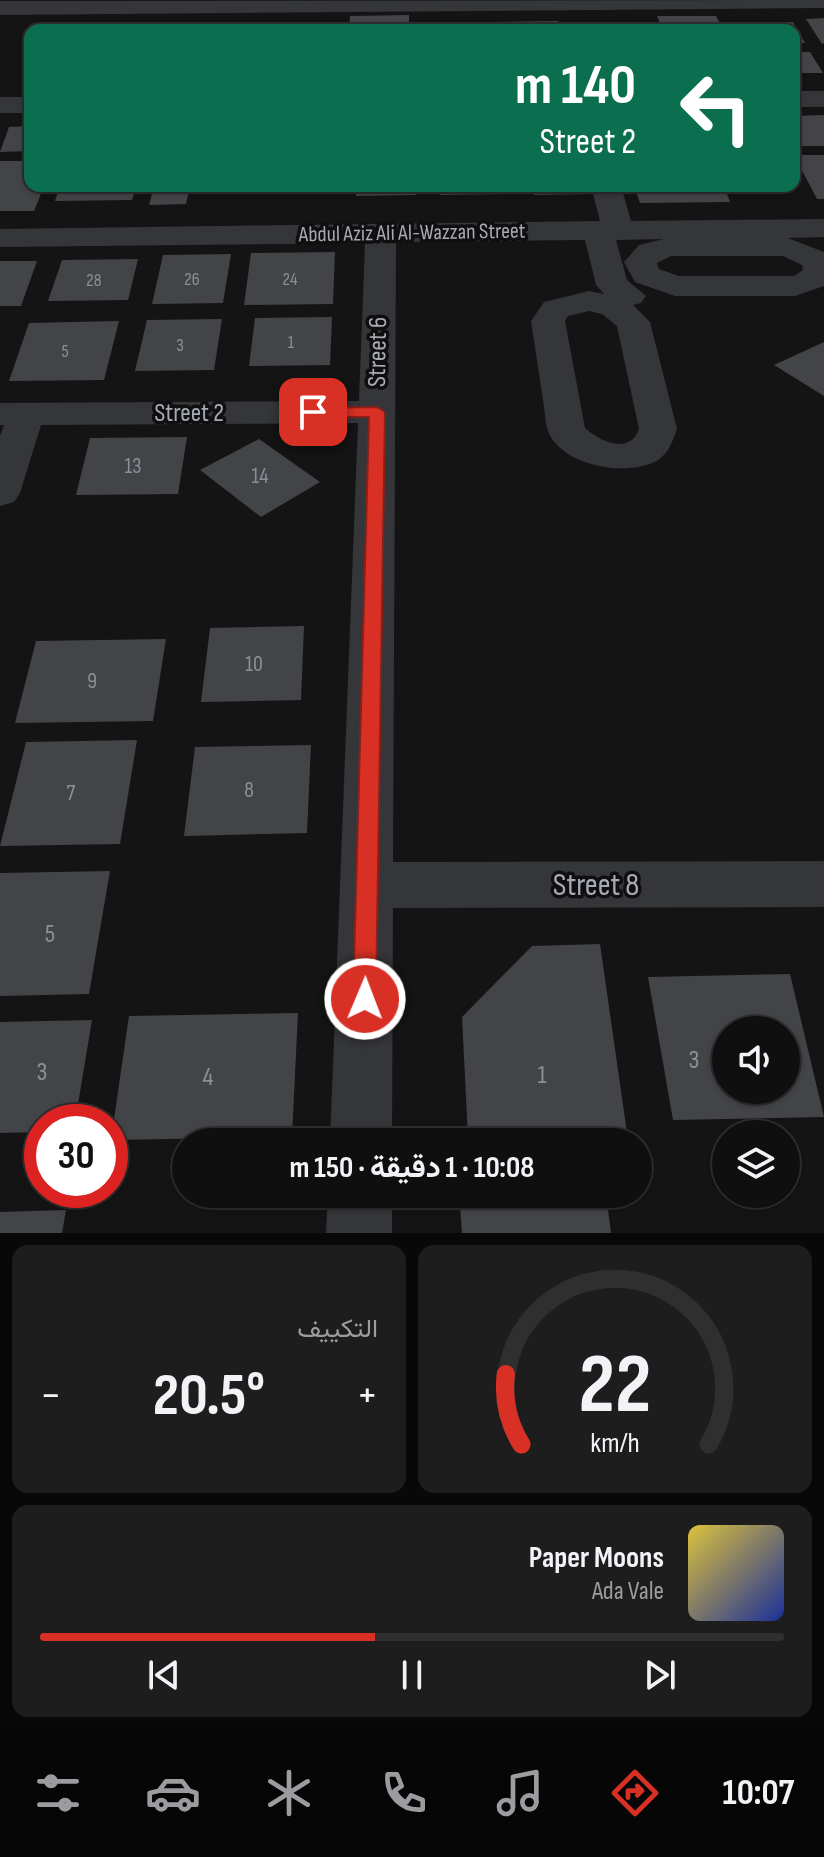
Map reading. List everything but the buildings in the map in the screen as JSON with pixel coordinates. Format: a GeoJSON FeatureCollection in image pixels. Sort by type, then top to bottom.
{"type":"FeatureCollection","features":[{"type":"Feature","properties":{"kind":"street"},"geometry":{"type":"LineString","coordinates":[[9,16],[397,2],[824,1]]}},
{"type":"Feature","properties":{"kind":"street"},"geometry":{"type":"LineString","coordinates":[[561,3],[566,24]]}},
{"type":"Feature","properties":{"kind":"street"},"geometry":{"type":"LineString","coordinates":[[800,99],[824,99]]}},
{"type":"Feature","properties":{"kind":"street"},"geometry":{"type":"LineString","coordinates":[[0,105],[24,105]]}},
{"type":"Feature","properties":{"kind":"street"},"geometry":{"type":"LineString","coordinates":[[606,192],[612,285],[632,294]]}},
{"type":"Feature","properties":{"kind":"street"},"geometry":{"type":"LineString","coordinates":[[632,294],[622,310],[633,322],[658,429],[657,439],[649,448],[620,456],[587,450],[574,442],[567,431],[548,321],[556,309],[577,302],[686,286],[795,286],[817,278],[820,272],[813,228]]}},
{"type":"Feature","properties":{"kind":"street","name":"Abdul Aziz Ali Al-Wazzan Street"},"geometry":{"type":"LineString","coordinates":[[0,238],[813,228]]}},
{"type":"Feature","properties":{"kind":"street","name":"Street 6"},"geometry":{"type":"LineString","coordinates":[[361,1128],[381,233]]}},
{"type":"Feature","properties":{"kind":"street","name":"Street 2"},"geometry":{"type":"LineString","coordinates":[[13,414],[377,412]]}},
{"type":"Feature","properties":{"kind":"street"},"geometry":{"type":"LineString","coordinates":[[0,493],[13,414]]}},
{"type":"Feature","properties":{"kind":"street","name":"Street 8"},"geometry":{"type":"LineString","coordinates":[[367,885],[824,884]]}},
{"type":"Feature","properties":{"kind":"street"},"geometry":{"type":"LineString","coordinates":[[359,1233],[360,1208]]}},
{"type":"Feature","properties":{"kind":"route"},"geometry":{"type":"LineString","coordinates":[[313,412],[377,412],[365,999]]}}]}
